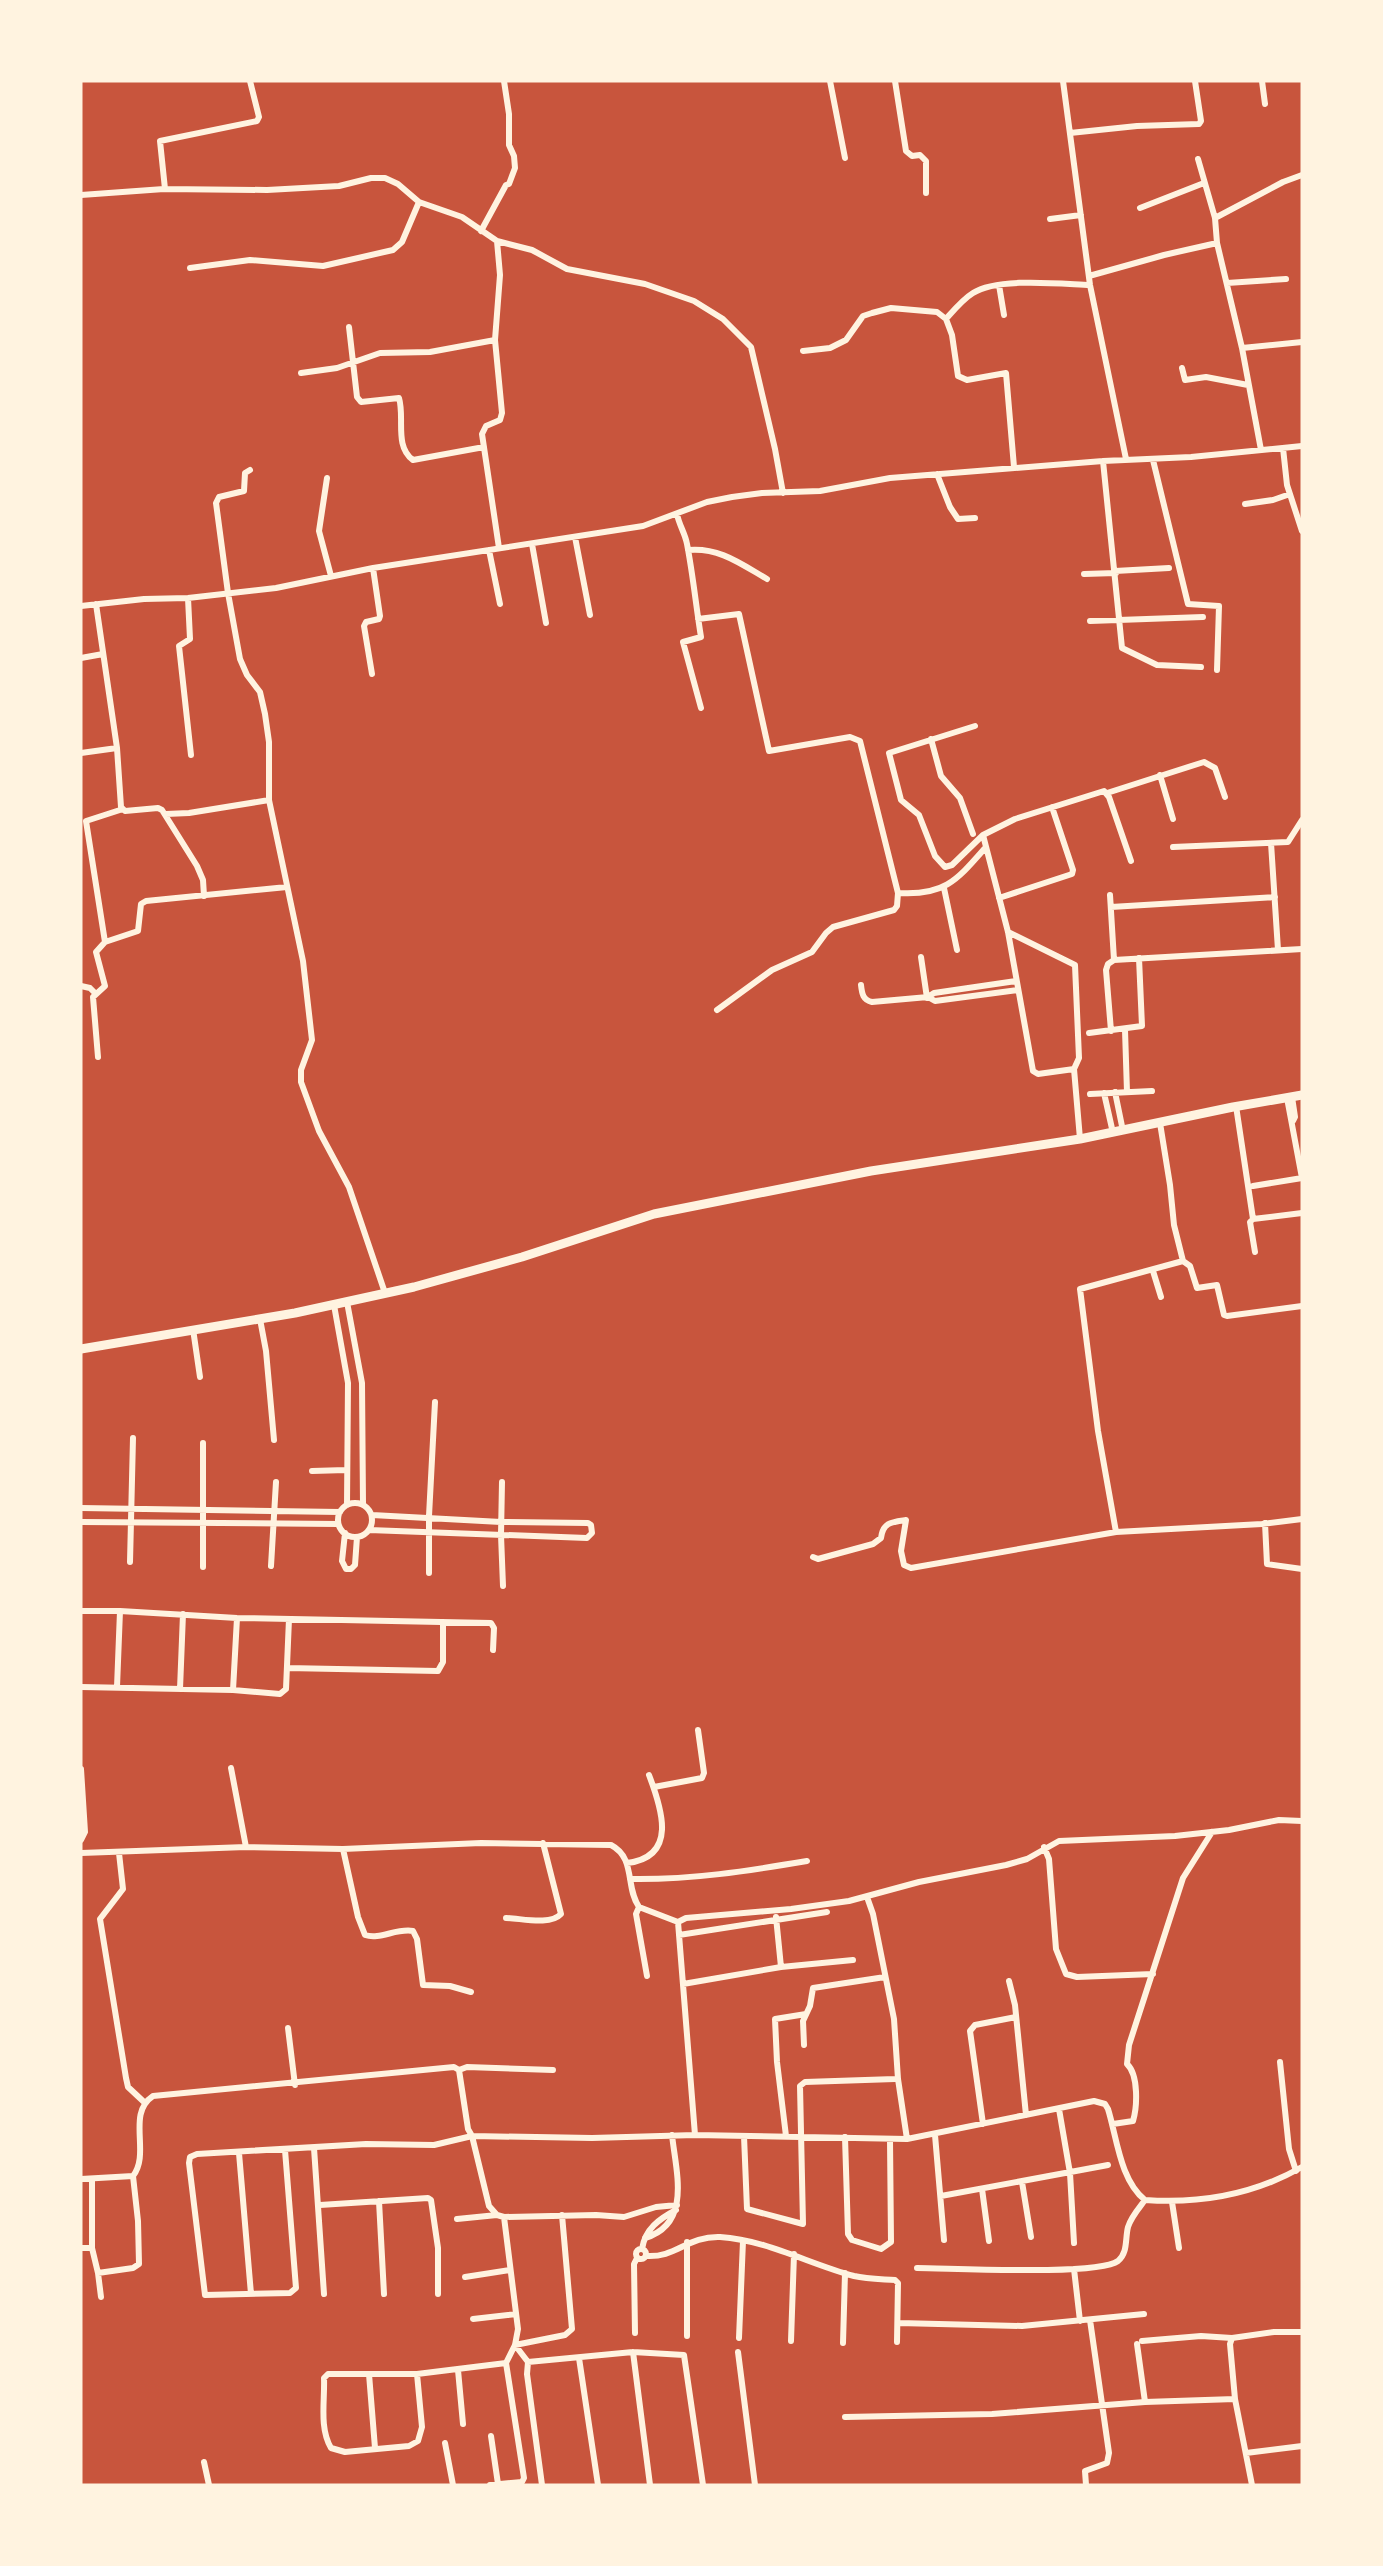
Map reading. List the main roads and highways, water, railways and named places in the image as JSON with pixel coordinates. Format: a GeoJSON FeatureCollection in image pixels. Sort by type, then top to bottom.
{"type":"FeatureCollection","features":[{"type":"Feature","properties":{"kind":"main road"},"geometry":{"type":"LineString","coordinates":[[81,1349],[347,1302],[522,1257],[654,1214],[871,1171],[1080,1139],[1236,1106],[1294,1097]]}}]}
